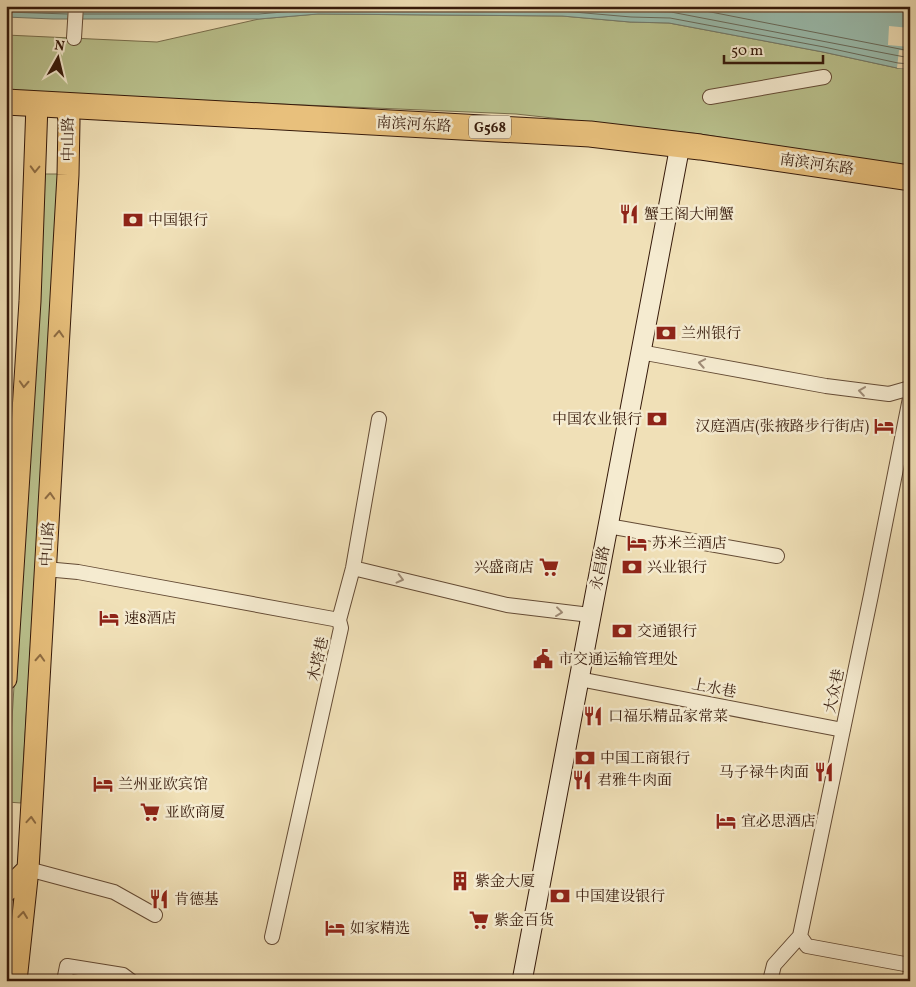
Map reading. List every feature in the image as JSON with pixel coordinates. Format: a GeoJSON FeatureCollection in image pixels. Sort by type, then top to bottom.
{"type":"FeatureCollection","features":[{"type":"Feature","properties":{"kind":"highway","name":"南滨河东路"},"geometry":{"type":"LineString","coordinates":[[6,102],[37,112]]}},
{"type":"Feature","properties":{"kind":"highway","name":"南滨河东路"},"geometry":{"type":"LineString","coordinates":[[6,118],[37,112],[590,134],[700,147],[910,178]]}},
{"type":"Feature","properties":{"kind":"highway","name":"南滨河东路"},"geometry":{"type":"LineString","coordinates":[[68,113],[365,134],[518,140],[615,148],[738,163],[910,190]]}},
{"type":"Feature","properties":{"kind":"main road","name":"中山路"},"geometry":{"type":"LineString","coordinates":[[6,679],[30,301],[37,112]]}},
{"type":"Feature","properties":{"kind":"main road","name":"中山路"},"geometry":{"type":"LineString","coordinates":[[16,981],[28,869],[46,569],[68,113]]}},
{"type":"Feature","properties":{"kind":"main road"},"geometry":{"type":"LineString","coordinates":[[6,865],[28,869]]}},
{"type":"Feature","properties":{"kind":"main road"},"geometry":{"type":"LineString","coordinates":[[6,891],[28,869]]}},
{"type":"Feature","properties":{"kind":"street"},"geometry":{"type":"LineString","coordinates":[[74,38],[76,6]]}},
{"type":"Feature","properties":{"kind":"street"},"geometry":{"type":"LineString","coordinates":[[710,97],[824,77]]}},
{"type":"Feature","properties":{"kind":"street","name":"永昌路"},"geometry":{"type":"LineString","coordinates":[[522,981],[678,156]]}},
{"type":"Feature","properties":{"kind":"street"},"geometry":{"type":"LineString","coordinates":[[640,352],[826,386],[889,394],[910,388]]}},
{"type":"Feature","properties":{"kind":"street","name":"大众巷"},"geometry":{"type":"LineString","coordinates":[[800,936],[910,398]]}},
{"type":"Feature","properties":{"kind":"street"},"geometry":{"type":"LineString","coordinates":[[339,620],[353,568],[379,419]]}},
{"type":"Feature","properties":{"kind":"street"},"geometry":{"type":"LineString","coordinates":[[608,526],[777,556]]}},
{"type":"Feature","properties":{"kind":"street"},"geometry":{"type":"LineString","coordinates":[[353,568],[507,606],[590,615]]}},
{"type":"Feature","properties":{"kind":"street","name":"木塔巷"},"geometry":{"type":"LineString","coordinates":[[46,569],[78,572],[339,620],[341,628],[272,937]]}},
{"type":"Feature","properties":{"kind":"street","name":"上水巷"},"geometry":{"type":"LineString","coordinates":[[579,679],[843,730]]}},
{"type":"Feature","properties":{"kind":"street"},"geometry":{"type":"LineString","coordinates":[[28,869],[114,892],[155,915]]}},
{"type":"Feature","properties":{"kind":"street"},"geometry":{"type":"LineString","coordinates":[[770,981],[774,965],[800,936],[807,946],[910,964]]}},
{"type":"Feature","properties":{"kind":"street"},"geometry":{"type":"LineString","coordinates":[[64,981],[67,966],[123,975],[131,981]]}},
{"type":"Feature","properties":{"kind":"green space"},"geometry":{"type":"Polygon","coordinates":[[[317,14],[562,16],[630,22],[669,23],[910,69],[910,167],[700,134],[516,114],[6,91],[6,35],[157,42],[259,19],[317,14]]]}},
{"type":"Feature","properties":{"kind":"green space"},"geometry":{"type":"Polygon","coordinates":[[[45,174],[59,174],[21,803],[7,802],[45,174]]]}},
{"type":"Feature","properties":{"kind":"water"},"geometry":{"type":"Polygon","coordinates":[[[6,6],[910,6],[910,69],[669,23],[630,22],[562,16],[318,14],[259,19],[53,19],[6,17],[6,6]]]}},
{"type":"Feature","properties":{"kind":"pier"},"geometry":{"type":"Polygon","coordinates":[[[889,26],[910,28],[910,47],[888,45],[889,26]]]}},
{"type":"Feature","properties":{"kind":"pier"},"geometry":{"type":"Polygon","coordinates":[[[899,50],[910,51],[910,69],[897,68],[899,50]]]}},
{"type":"Feature","properties":{"kind":"place","name":"蟹王阁大闸蟹"},"geometry":{"type":"Point","coordinates":[629,214]}},
{"type":"Feature","properties":{"kind":"place","name":"中国银行"},"geometry":{"type":"Point","coordinates":[133,220]}},
{"type":"Feature","properties":{"kind":"place","name":"兰州银行"},"geometry":{"type":"Point","coordinates":[666,333]}},
{"type":"Feature","properties":{"kind":"place","name":"中国农业银行"},"geometry":{"type":"Point","coordinates":[657,419]}},
{"type":"Feature","properties":{"kind":"place","name":"汉庭酒店(张掖路步行街店)"},"geometry":{"type":"Point","coordinates":[884,426]}},
{"type":"Feature","properties":{"kind":"place","name":"苏米兰酒店"},"geometry":{"type":"Point","coordinates":[637,543]}},
{"type":"Feature","properties":{"kind":"place","name":"兴盛商店"},"geometry":{"type":"Point","coordinates":[549,567]}},
{"type":"Feature","properties":{"kind":"place","name":"兴业银行"},"geometry":{"type":"Point","coordinates":[632,567]}},
{"type":"Feature","properties":{"kind":"place","name":"速8酒店"},"geometry":{"type":"Point","coordinates":[109,618]}},
{"type":"Feature","properties":{"kind":"place","name":"交通银行"},"geometry":{"type":"Point","coordinates":[622,631]}},
{"type":"Feature","properties":{"kind":"place","name":"市交通运输管理处"},"geometry":{"type":"Point","coordinates":[543,659]}},
{"type":"Feature","properties":{"kind":"place","name":"口福乐精品家常菜"},"geometry":{"type":"Point","coordinates":[593,716]}},
{"type":"Feature","properties":{"kind":"place","name":"中国工商银行"},"geometry":{"type":"Point","coordinates":[585,758]}},
{"type":"Feature","properties":{"kind":"place","name":"马子禄牛肉面"},"geometry":{"type":"Point","coordinates":[824,772]}},
{"type":"Feature","properties":{"kind":"place","name":"君雅牛肉面"},"geometry":{"type":"Point","coordinates":[582,780]}},
{"type":"Feature","properties":{"kind":"place","name":"兰州亚欧宾馆"},"geometry":{"type":"Point","coordinates":[103,784]}},
{"type":"Feature","properties":{"kind":"place","name":"亚欧商厦"},"geometry":{"type":"Point","coordinates":[150,812]}},
{"type":"Feature","properties":{"kind":"place","name":"宜必思酒店"},"geometry":{"type":"Point","coordinates":[726,821]}},
{"type":"Feature","properties":{"kind":"place","name":"紫金大厦"},"geometry":{"type":"Point","coordinates":[460,881]}},
{"type":"Feature","properties":{"kind":"place","name":"中国建设银行"},"geometry":{"type":"Point","coordinates":[560,896]}},
{"type":"Feature","properties":{"kind":"place","name":"肯德基"},"geometry":{"type":"Point","coordinates":[159,899]}},
{"type":"Feature","properties":{"kind":"place","name":"紫金百货"},"geometry":{"type":"Point","coordinates":[479,920]}},
{"type":"Feature","properties":{"kind":"place","name":"如家精选"},"geometry":{"type":"Point","coordinates":[335,928]}}]}
